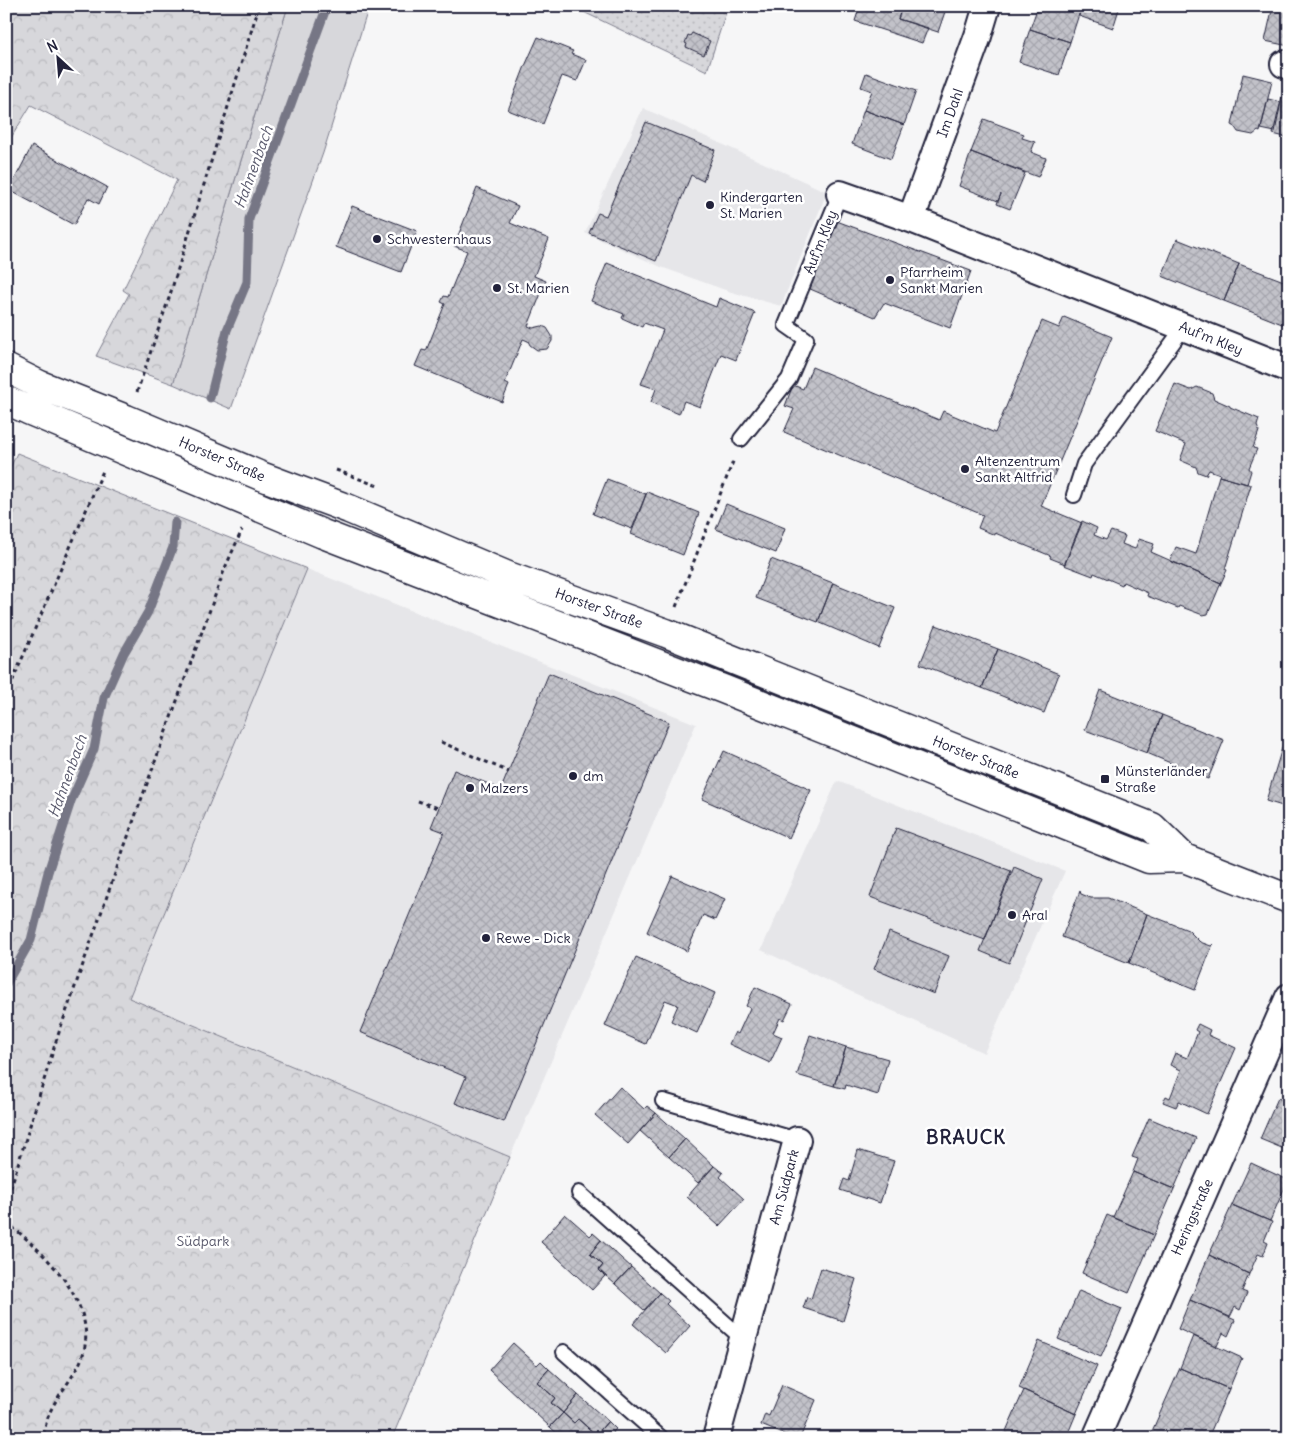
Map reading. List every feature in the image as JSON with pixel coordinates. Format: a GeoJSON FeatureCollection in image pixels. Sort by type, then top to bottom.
{"type":"FeatureCollection","features":[{"type":"Feature","properties":{"kind":"main road","name":"Horster Straße"},"geometry":{"type":"LineString","coordinates":[[6,368],[40,385],[261,476],[349,509],[508,576],[666,633],[1152,827],[1184,858],[1289,899]]}},
{"type":"Feature","properties":{"kind":"main road","name":"Horster Straße"},"geometry":{"type":"LineString","coordinates":[[17,405],[323,534],[697,679],[1149,859],[1184,858]]}},
{"type":"Feature","properties":{"kind":"street","name":"Im Dahl"},"geometry":{"type":"LineString","coordinates":[[911,219],[978,36],[987,6]]}},
{"type":"Feature","properties":{"kind":"street","name":"Auf'm Kley"},"geometry":{"type":"LineString","coordinates":[[840,194],[911,219],[1289,369]]}},
{"type":"Feature","properties":{"kind":"street","name":"Heringstraße"},"geometry":{"type":"LineString","coordinates":[[1096,1438],[1289,997]]}},
{"type":"Feature","properties":{"kind":"street","name":"Am Südpark"},"geometry":{"type":"LineString","coordinates":[[716,1438],[797,1140]]}},
{"type":"Feature","properties":{"kind":"lane","name":"Auf'm Kley"},"geometry":{"type":"LineString","coordinates":[[742,439],[789,380],[806,339],[786,325],[840,194]]}},
{"type":"Feature","properties":{"kind":"lane"},"geometry":{"type":"LineString","coordinates":[[1074,495],[1084,464],[1184,327]]}},
{"type":"Feature","properties":{"kind":"lane"},"geometry":{"type":"LineString","coordinates":[[17,405],[40,385]]}},
{"type":"Feature","properties":{"kind":"lane","name":"Am Südpark"},"geometry":{"type":"LineString","coordinates":[[663,1101],[797,1140]]}},
{"type":"Feature","properties":{"kind":"lane"},"geometry":{"type":"LineString","coordinates":[[579,1193],[743,1339]]}},
{"type":"Feature","properties":{"kind":"lane"},"geometry":{"type":"LineString","coordinates":[[564,1352],[661,1438]]}},
{"type":"Feature","properties":{"kind":"path"},"geometry":{"type":"LineString","coordinates":[[143,374],[169,298],[259,6]]}},
{"type":"Feature","properties":{"kind":"path"},"geometry":{"type":"LineString","coordinates":[[666,633],[742,439]]}},
{"type":"Feature","properties":{"kind":"path"},"geometry":{"type":"LineString","coordinates":[[6,696],[101,474]]}},
{"type":"Feature","properties":{"kind":"path"},"geometry":{"type":"LineString","coordinates":[[6,1203],[57,1038],[225,568],[242,530],[251,503]]}},
{"type":"Feature","properties":{"kind":"path"},"geometry":{"type":"LineString","coordinates":[[441,742],[508,772]]}},
{"type":"Feature","properties":{"kind":"path"},"geometry":{"type":"LineString","coordinates":[[418,801],[438,808]]}},
{"type":"Feature","properties":{"kind":"path"},"geometry":{"type":"LineString","coordinates":[[6,1222],[30,1241],[47,1258],[77,1300],[85,1323],[86,1341],[83,1355],[77,1369],[49,1410],[44,1427],[44,1438]]}},
{"type":"Feature","properties":{"kind":"shaded area","name":"Kindergarten St. Marien"},"geometry":{"type":"Polygon","coordinates":[[[643,108],[827,192],[781,306],[728,291],[661,267],[585,233],[643,108]]]}},
{"type":"Feature","properties":{"kind":"shaded area"},"geometry":{"type":"Polygon","coordinates":[[[307,569],[696,724],[510,1157],[129,998],[307,569]]]}},
{"type":"Feature","properties":{"kind":"shaded area"},"geometry":{"type":"Polygon","coordinates":[[[837,781],[1065,871],[984,1053],[761,950],[837,781]]]}},
{"type":"Feature","properties":{"kind":"green space"},"geometry":{"type":"Polygon","coordinates":[[[6,6],[288,6],[173,384],[96,356],[129,294],[123,290],[177,180],[31,105],[6,146],[6,6]]]}},
{"type":"Feature","properties":{"kind":"green space"},"geometry":{"type":"Polygon","coordinates":[[[288,6],[369,6],[323,153],[231,409],[173,384],[288,6]]]}},
{"type":"Feature","properties":{"kind":"green space"},"geometry":{"type":"Polygon","coordinates":[[[571,6],[728,6],[707,71],[571,6]]]}},
{"type":"Feature","properties":{"kind":"green space","name":"Südpark"},"geometry":{"type":"Polygon","coordinates":[[[17,453],[307,569],[129,998],[510,1157],[392,1438],[6,1438],[6,477],[17,453]]]}},
{"type":"Feature","properties":{"kind":"building"},"geometry":{"type":"Polygon","coordinates":[[[860,6],[898,6],[902,8],[898,19],[928,28],[922,43],[855,21],[860,6]]]}},
{"type":"Feature","properties":{"kind":"building"},"geometry":{"type":"Polygon","coordinates":[[[902,6],[947,6],[938,32],[898,19],[902,6]]]}},
{"type":"Feature","properties":{"kind":"building"},"geometry":{"type":"Polygon","coordinates":[[[1038,6],[1077,6],[1081,8],[1070,42],[1030,29],[1038,6]]]}},
{"type":"Feature","properties":{"kind":"building"},"geometry":{"type":"Polygon","coordinates":[[[1077,6],[1120,6],[1113,28],[1079,16],[1081,8],[1077,6]]]}},
{"type":"Feature","properties":{"kind":"building"},"geometry":{"type":"Polygon","coordinates":[[[1273,6],[1289,6],[1289,46],[1265,41],[1273,6]]]}},
{"type":"Feature","properties":{"kind":"building"},"geometry":{"type":"Polygon","coordinates":[[[1030,29],[1070,42],[1059,75],[1019,62],[1030,29]]]}},
{"type":"Feature","properties":{"kind":"building"},"geometry":{"type":"Polygon","coordinates":[[[692,33],[710,41],[704,55],[686,47],[687,44],[685,43],[688,35],[690,36],[692,33]]]}},
{"type":"Feature","properties":{"kind":"building"},"geometry":{"type":"Polygon","coordinates":[[[538,37],[573,51],[571,54],[586,60],[577,81],[562,76],[543,124],[508,110],[538,37]]]}},
{"type":"Feature","properties":{"kind":"building"},"geometry":{"type":"Polygon","coordinates":[[[866,73],[916,91],[904,125],[864,110],[872,91],[861,87],[866,73]]]}},
{"type":"Feature","properties":{"kind":"building"},"geometry":{"type":"Polygon","coordinates":[[[1243,74],[1272,81],[1260,132],[1258,131],[1253,135],[1238,132],[1232,125],[1243,74]]]}},
{"type":"Feature","properties":{"kind":"building"},"geometry":{"type":"Polygon","coordinates":[[[1285,84],[1289,85],[1289,138],[1273,134],[1285,84]]]}},
{"type":"Feature","properties":{"kind":"building"},"geometry":{"type":"Polygon","coordinates":[[[1268,99],[1281,102],[1275,132],[1261,129],[1268,99]]]}},
{"type":"Feature","properties":{"kind":"building"},"geometry":{"type":"Polygon","coordinates":[[[864,110],[904,125],[891,159],[852,144],[864,110]]]}},
{"type":"Feature","properties":{"kind":"building"},"geometry":{"type":"Polygon","coordinates":[[[984,119],[1024,134],[1022,138],[1035,142],[1031,152],[1046,158],[1038,177],[971,152],[984,119]]]}},
{"type":"Feature","properties":{"kind":"building"},"geometry":{"type":"Polygon","coordinates":[[[646,122],[715,150],[703,181],[691,175],[656,261],[589,233],[598,213],[606,216],[646,122]]]}},
{"type":"Feature","properties":{"kind":"building"},"geometry":{"type":"Polygon","coordinates":[[[32,146],[107,187],[99,204],[88,198],[74,225],[9,190],[32,146]]]}},
{"type":"Feature","properties":{"kind":"building"},"geometry":{"type":"Polygon","coordinates":[[[971,152],[1025,173],[1010,209],[997,204],[1001,194],[998,201],[959,186],[971,152]]]}},
{"type":"Feature","properties":{"kind":"building","name":"St. Marien"},"geometry":{"type":"Polygon","coordinates":[[[477,188],[518,206],[510,223],[549,239],[534,276],[546,281],[528,326],[547,328],[552,336],[552,341],[547,349],[537,350],[528,341],[523,339],[505,383],[509,385],[502,402],[415,366],[422,350],[426,351],[445,304],[441,302],[444,296],[448,297],[467,251],[454,246],[477,188]]]}},
{"type":"Feature","properties":{"kind":"building","name":"Schwesternhaus"},"geometry":{"type":"Polygon","coordinates":[[[352,206],[417,231],[401,272],[336,247],[352,206]]]}},
{"type":"Feature","properties":{"kind":"building","name":"Pfarrheim Sankt Marien"},"geometry":{"type":"Polygon","coordinates":[[[834,220],[971,271],[950,328],[884,303],[875,317],[808,288],[834,220]]]}},
{"type":"Feature","properties":{"kind":"building"},"geometry":{"type":"Polygon","coordinates":[[[1177,239],[1239,264],[1224,301],[1162,276],[1177,239]]]}},
{"type":"Feature","properties":{"kind":"building"},"geometry":{"type":"Polygon","coordinates":[[[607,263],[716,307],[719,298],[755,313],[736,360],[721,354],[700,407],[684,401],[679,414],[651,402],[656,389],[641,384],[663,330],[644,323],[642,327],[622,318],[624,314],[591,301],[607,263]]]}},
{"type":"Feature","properties":{"kind":"building"},"geometry":{"type":"Polygon","coordinates":[[[1239,264],[1289,283],[1289,321],[1287,326],[1224,301],[1239,264]]]}},
{"type":"Feature","properties":{"kind":"building","name":"Altenzentrum Sankt Altfrid"},"geometry":{"type":"Polygon","coordinates":[[[1064,317],[1112,337],[1041,506],[1082,523],[1065,564],[1050,558],[1051,556],[978,528],[983,515],[784,432],[794,409],[785,406],[793,385],[803,389],[812,367],[939,420],[943,411],[995,433],[1042,321],[1059,328],[1064,317]]]}},
{"type":"Feature","properties":{"kind":"building"},"geometry":{"type":"Polygon","coordinates":[[[1175,384],[1191,390],[1197,387],[1212,393],[1214,399],[1259,419],[1257,426],[1259,431],[1253,448],[1257,449],[1249,468],[1251,471],[1247,484],[1219,476],[1220,474],[1209,470],[1206,475],[1198,472],[1196,467],[1180,460],[1186,444],[1155,431],[1175,384]]]}},
{"type":"Feature","properties":{"kind":"building"},"geometry":{"type":"Polygon","coordinates":[[[1219,476],[1251,485],[1225,569],[1227,570],[1221,583],[1170,561],[1176,547],[1196,554],[1219,476]]]}},
{"type":"Feature","properties":{"kind":"building"},"geometry":{"type":"Polygon","coordinates":[[[607,479],[646,494],[632,529],[593,514],[607,479]]]}},
{"type":"Feature","properties":{"kind":"building"},"geometry":{"type":"Polygon","coordinates":[[[647,492],[699,513],[683,555],[631,534],[647,492]]]}},
{"type":"Feature","properties":{"kind":"building"},"geometry":{"type":"Polygon","coordinates":[[[726,504],[785,528],[776,553],[716,529],[726,504]]]}},
{"type":"Feature","properties":{"kind":"building"},"geometry":{"type":"Polygon","coordinates":[[[1082,521],[1097,528],[1094,535],[1106,540],[1111,531],[1125,536],[1122,544],[1135,549],[1139,539],[1154,544],[1151,552],[1221,583],[1208,614],[1203,615],[1179,606],[1178,608],[1147,596],[1148,593],[1123,582],[1122,585],[1094,573],[1093,576],[1064,565],[1082,521]]]}},
{"type":"Feature","properties":{"kind":"building"},"geometry":{"type":"Polygon","coordinates":[[[771,559],[833,583],[818,622],[756,598],[771,559]]]}},
{"type":"Feature","properties":{"kind":"building"},"geometry":{"type":"Polygon","coordinates":[[[833,583],[895,608],[879,648],[818,622],[833,583]]]}},
{"type":"Feature","properties":{"kind":"building"},"geometry":{"type":"Polygon","coordinates":[[[936,625],[998,649],[982,688],[920,664],[936,625]]]}},
{"type":"Feature","properties":{"kind":"building"},"geometry":{"type":"Polygon","coordinates":[[[998,649],[1059,674],[1044,713],[982,688],[998,649]]]}},
{"type":"Feature","properties":{"kind":"building"},"geometry":{"type":"Polygon","coordinates":[[[549,673],[669,722],[504,1122],[455,1103],[466,1077],[360,1032],[444,832],[431,827],[454,770],[501,789],[549,673]]]}},
{"type":"Feature","properties":{"kind":"building"},"geometry":{"type":"Polygon","coordinates":[[[1100,690],[1162,715],[1147,753],[1085,730],[1100,690]]]}},
{"type":"Feature","properties":{"kind":"building"},"geometry":{"type":"Polygon","coordinates":[[[1162,715],[1224,740],[1208,779],[1147,753],[1162,715]]]}},
{"type":"Feature","properties":{"kind":"building"},"geometry":{"type":"Polygon","coordinates":[[[1289,727],[1289,749],[1282,748],[1289,727]]]}},
{"type":"Feature","properties":{"kind":"building"},"geometry":{"type":"Polygon","coordinates":[[[1282,748],[1289,749],[1289,808],[1266,801],[1282,748]]]}},
{"type":"Feature","properties":{"kind":"building"},"geometry":{"type":"Polygon","coordinates":[[[724,751],[811,790],[789,838],[702,799],[724,751]]]}},
{"type":"Feature","properties":{"kind":"building"},"geometry":{"type":"Polygon","coordinates":[[[896,828],[1011,871],[985,940],[870,897],[896,828]]]}},
{"type":"Feature","properties":{"kind":"building","name":"Aral"},"geometry":{"type":"Polygon","coordinates":[[[1014,867],[1043,879],[1009,963],[980,951],[1014,867]]]}},
{"type":"Feature","properties":{"kind":"building"},"geometry":{"type":"Polygon","coordinates":[[[672,876],[725,899],[715,920],[703,915],[687,951],[647,932],[672,876]]]}},
{"type":"Feature","properties":{"kind":"building"},"geometry":{"type":"Polygon","coordinates":[[[1080,891],[1081,894],[1091,898],[1108,898],[1147,914],[1129,963],[1062,937],[1080,891]]]}},
{"type":"Feature","properties":{"kind":"building"},"geometry":{"type":"Polygon","coordinates":[[[1147,914],[1188,930],[1200,942],[1211,946],[1213,944],[1195,990],[1129,963],[1147,914]]]}},
{"type":"Feature","properties":{"kind":"building"},"geometry":{"type":"Polygon","coordinates":[[[889,932],[949,956],[934,994],[874,969],[889,932]]]}},
{"type":"Feature","properties":{"kind":"building"},"geometry":{"type":"Polygon","coordinates":[[[636,957],[715,993],[697,1033],[671,1021],[678,1005],[665,1000],[646,1044],[605,1026],[636,957]]]}},
{"type":"Feature","properties":{"kind":"building"},"geometry":{"type":"Polygon","coordinates":[[[755,987],[792,1004],[784,1020],[780,1018],[773,1033],[782,1037],[770,1063],[729,1044],[735,1032],[738,1034],[750,1008],[746,1006],[755,987]]]}},
{"type":"Feature","properties":{"kind":"building"},"geometry":{"type":"Polygon","coordinates":[[[1198,1024],[1210,1030],[1208,1035],[1236,1048],[1207,1114],[1179,1101],[1176,1107],[1163,1102],[1166,1096],[1170,1098],[1181,1070],[1170,1065],[1175,1053],[1187,1058],[1198,1032],[1195,1030],[1198,1024]]]}},
{"type":"Feature","properties":{"kind":"building"},"geometry":{"type":"Polygon","coordinates":[[[810,1035],[846,1047],[834,1086],[797,1075],[810,1035]]]}},
{"type":"Feature","properties":{"kind":"building"},"geometry":{"type":"Polygon","coordinates":[[[846,1047],[888,1059],[878,1095],[846,1085],[845,1089],[834,1086],[846,1047]]]}},
{"type":"Feature","properties":{"kind":"building"},"geometry":{"type":"Polygon","coordinates":[[[620,1087],[644,1109],[647,1106],[656,1113],[628,1144],[595,1115],[620,1087]]]}},
{"type":"Feature","properties":{"kind":"building"},"geometry":{"type":"Polygon","coordinates":[[[1278,1098],[1289,1103],[1289,1151],[1260,1139],[1278,1098]]]}},
{"type":"Feature","properties":{"kind":"building"},"geometry":{"type":"Polygon","coordinates":[[[656,1113],[685,1139],[669,1157],[640,1131],[656,1113]]]}},
{"type":"Feature","properties":{"kind":"building"},"geometry":{"type":"Polygon","coordinates":[[[1149,1118],[1196,1138],[1174,1189],[1133,1172],[1138,1159],[1132,1157],[1149,1118]]]}},
{"type":"Feature","properties":{"kind":"building"},"geometry":{"type":"Polygon","coordinates":[[[685,1139],[714,1166],[698,1183],[669,1157],[685,1139]]]}},
{"type":"Feature","properties":{"kind":"building"},"geometry":{"type":"Polygon","coordinates":[[[858,1150],[894,1161],[880,1203],[840,1190],[844,1179],[849,1181],[858,1150]]]}},
{"type":"Feature","properties":{"kind":"building"},"geometry":{"type":"Polygon","coordinates":[[[1251,1163],[1288,1180],[1270,1221],[1232,1205],[1251,1163]]]}},
{"type":"Feature","properties":{"kind":"building"},"geometry":{"type":"Polygon","coordinates":[[[714,1166],[723,1173],[720,1177],[744,1199],[719,1226],[687,1197],[714,1166]]]}},
{"type":"Feature","properties":{"kind":"building"},"geometry":{"type":"Polygon","coordinates":[[[1133,1172],[1174,1189],[1154,1235],[1113,1217],[1133,1172]]]}},
{"type":"Feature","properties":{"kind":"building"},"geometry":{"type":"Polygon","coordinates":[[[1232,1205],[1272,1222],[1264,1241],[1268,1243],[1263,1256],[1258,1254],[1249,1274],[1209,1255],[1232,1205]]]}},
{"type":"Feature","properties":{"kind":"building"},"geometry":{"type":"Polygon","coordinates":[[[565,1214],[590,1236],[593,1233],[601,1240],[590,1254],[603,1265],[599,1270],[605,1276],[592,1290],[541,1242],[565,1214]]]}},
{"type":"Feature","properties":{"kind":"building"},"geometry":{"type":"Polygon","coordinates":[[[1107,1215],[1154,1235],[1129,1293],[1082,1273],[1107,1215]]]}},
{"type":"Feature","properties":{"kind":"building"},"geometry":{"type":"Polygon","coordinates":[[[601,1240],[631,1267],[615,1284],[599,1270],[603,1265],[590,1254],[601,1240]]]}},
{"type":"Feature","properties":{"kind":"building"},"geometry":{"type":"Polygon","coordinates":[[[1209,1255],[1249,1274],[1242,1291],[1247,1293],[1240,1310],[1235,1307],[1230,1317],[1190,1300],[1209,1255]]]}},
{"type":"Feature","properties":{"kind":"building"},"geometry":{"type":"Polygon","coordinates":[[[631,1267],[660,1293],[644,1310],[615,1284],[631,1267]]]}},
{"type":"Feature","properties":{"kind":"building"},"geometry":{"type":"Polygon","coordinates":[[[821,1268],[856,1279],[843,1321],[803,1308],[807,1297],[811,1299],[821,1268]]]}},
{"type":"Feature","properties":{"kind":"building"},"geometry":{"type":"Polygon","coordinates":[[[1079,1291],[1122,1309],[1101,1357],[1058,1339],[1079,1291]]]}},
{"type":"Feature","properties":{"kind":"building"},"geometry":{"type":"Polygon","coordinates":[[[660,1293],[669,1301],[666,1304],[690,1326],[666,1353],[633,1324],[660,1293]]]}},
{"type":"Feature","properties":{"kind":"building"},"geometry":{"type":"Polygon","coordinates":[[[1190,1300],[1235,1320],[1228,1336],[1223,1333],[1217,1346],[1178,1329],[1190,1300]]]}},
{"type":"Feature","properties":{"kind":"building"},"geometry":{"type":"Polygon","coordinates":[[[1193,1336],[1242,1358],[1229,1389],[1180,1368],[1193,1336]]]}},
{"type":"Feature","properties":{"kind":"building"},"geometry":{"type":"Polygon","coordinates":[[[1039,1341],[1097,1366],[1076,1414],[1019,1388],[1039,1341]]]}},
{"type":"Feature","properties":{"kind":"building"},"geometry":{"type":"Polygon","coordinates":[[[513,1343],[537,1365],[541,1361],[549,1369],[537,1382],[555,1398],[551,1403],[563,1413],[550,1427],[489,1370],[513,1343]]]}},
{"type":"Feature","properties":{"kind":"building"},"geometry":{"type":"Polygon","coordinates":[[[1180,1368],[1229,1389],[1208,1438],[1149,1438],[1180,1368]]]}},
{"type":"Feature","properties":{"kind":"building"},"geometry":{"type":"Polygon","coordinates":[[[549,1369],[578,1395],[563,1413],[551,1403],[555,1398],[537,1382],[549,1369]]]}},
{"type":"Feature","properties":{"kind":"building"},"geometry":{"type":"Polygon","coordinates":[[[782,1385],[816,1400],[800,1438],[793,1438],[761,1425],[765,1414],[769,1416],[782,1385]]]}},
{"type":"Feature","properties":{"kind":"building"},"geometry":{"type":"Polygon","coordinates":[[[1024,1390],[1076,1414],[1066,1438],[1003,1438],[1024,1390]]]}},
{"type":"Feature","properties":{"kind":"building"},"geometry":{"type":"Polygon","coordinates":[[[578,1395],[608,1421],[596,1435],[578,1419],[574,1423],[563,1413],[578,1395]]]}},
{"type":"Feature","properties":{"kind":"building"},"geometry":{"type":"Polygon","coordinates":[[[563,1413],[574,1423],[578,1419],[596,1435],[608,1421],[616,1429],[613,1432],[619,1438],[562,1438],[550,1427],[563,1413]]]}},
{"type":"Feature","properties":{"kind":"waterway","name":"Hahnenbach"},"geometry":{"type":"LineString","coordinates":[[210,398],[227,330],[247,282],[249,219],[327,6]]}},
{"type":"Feature","properties":{"kind":"waterway","name":"Hahnenbach"},"geometry":{"type":"LineString","coordinates":[[6,984],[31,940],[48,872],[71,801],[94,749],[104,698],[124,653],[148,612],[173,547],[175,522]]}},
{"type":"Feature","properties":{"kind":"place","name":"Kindergarten St. Marien"},"geometry":{"type":"Point","coordinates":[710,205]}},
{"type":"Feature","properties":{"kind":"place","name":"Schwesternhaus"},"geometry":{"type":"Point","coordinates":[377,239]}},
{"type":"Feature","properties":{"kind":"place","name":"Pfarrheim Sankt Marien"},"geometry":{"type":"Point","coordinates":[890,280]}},
{"type":"Feature","properties":{"kind":"place","name":"St. Marien"},"geometry":{"type":"Point","coordinates":[497,288]}},
{"type":"Feature","properties":{"kind":"place","name":"Altenzentrum Sankt Altfrid"},"geometry":{"type":"Point","coordinates":[965,469]}},
{"type":"Feature","properties":{"kind":"place","name":"dm"},"geometry":{"type":"Point","coordinates":[573,776]}},
{"type":"Feature","properties":{"kind":"place","name":"Münsterländer Straße"},"geometry":{"type":"Point","coordinates":[1105,779]}},
{"type":"Feature","properties":{"kind":"place","name":"Malzers"},"geometry":{"type":"Point","coordinates":[470,788]}},
{"type":"Feature","properties":{"kind":"place","name":"Aral"},"geometry":{"type":"Point","coordinates":[1012,915]}},
{"type":"Feature","properties":{"kind":"place","name":"Rewe - Dick"},"geometry":{"type":"Point","coordinates":[486,938]}},
{"type":"Feature","properties":{"kind":"district","name":"BRAUCK"},"geometry":{"type":"Point","coordinates":[966,1137]}}]}
